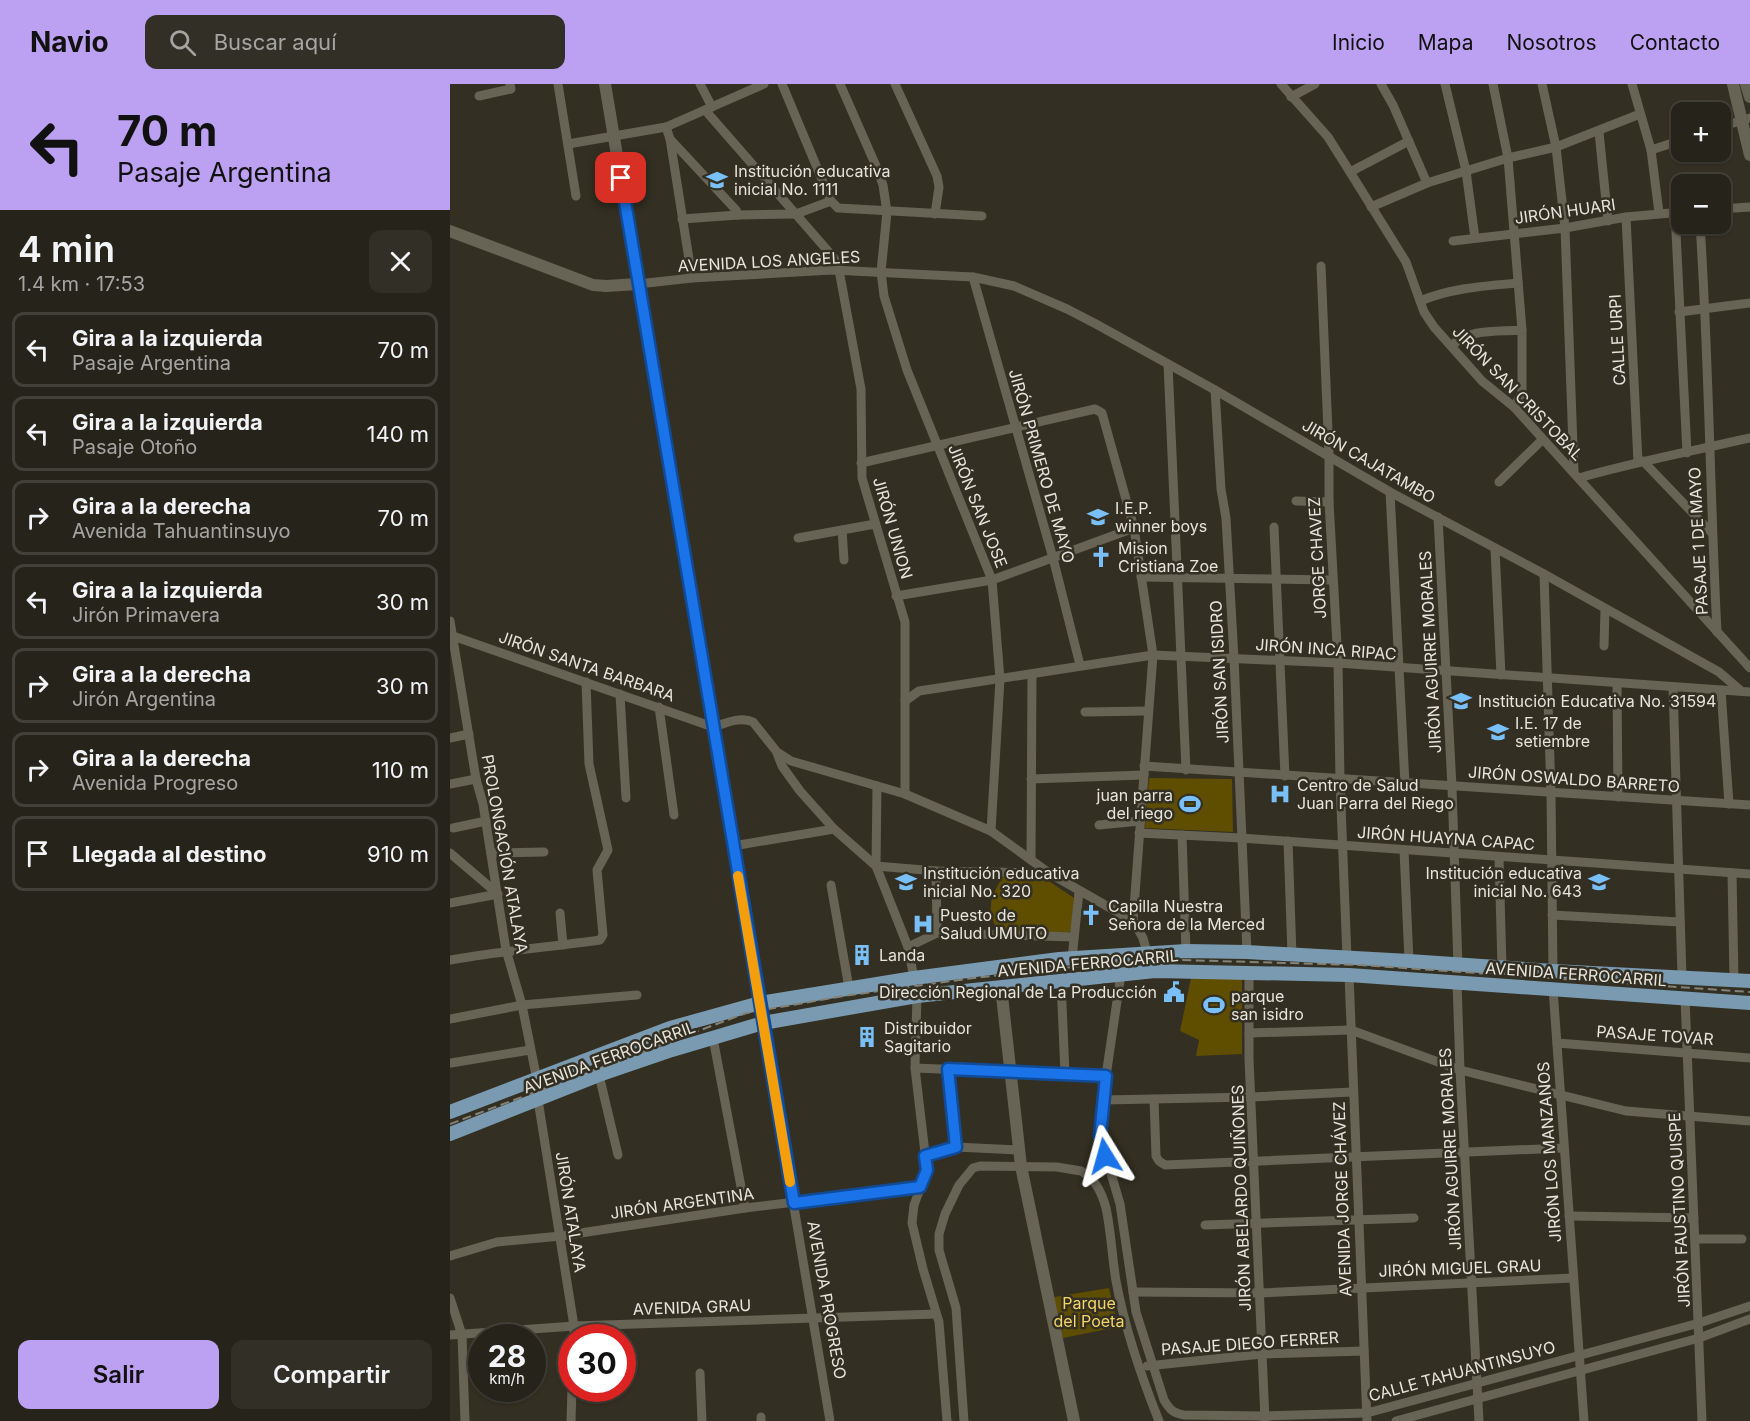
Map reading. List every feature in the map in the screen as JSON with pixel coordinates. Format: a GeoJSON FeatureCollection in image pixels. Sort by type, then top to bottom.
{"type":"FeatureCollection","features":[{"type":"Feature","properties":{"kind":"main road","name":"AVENIDA FERROCARRIL"},"geometry":{"type":"LineString","coordinates":[[450,1134],[537,1090],[670,1028],[759,1003],[914,978],[1072,958],[1186,951],[1247,952],[1458,966],[1750,981]]}},
{"type":"Feature","properties":{"kind":"main road","name":"AVENIDA FERROCARRIL"},"geometry":{"type":"LineString","coordinates":[[450,1112],[599,1075],[763,1023],[917,996],[1155,971],[1349,975],[1750,1003]]}},
{"type":"Feature","properties":{"kind":"street"},"geometry":{"type":"LineString","coordinates":[[479,96],[510,89],[510,84]]}},
{"type":"Feature","properties":{"kind":"street"},"geometry":{"type":"LineString","coordinates":[[558,84],[576,196]]}},
{"type":"Feature","properties":{"kind":"street","name":"AVENIDA PROGRESO"},"geometry":{"type":"LineString","coordinates":[[605,84],[830,1421]]}},
{"type":"Feature","properties":{"kind":"street"},"geometry":{"type":"LineString","coordinates":[[700,84],[709,108],[834,258],[839,270]]}},
{"type":"Feature","properties":{"kind":"street"},"geometry":{"type":"LineString","coordinates":[[737,84],[739,95]]}},
{"type":"Feature","properties":{"kind":"street"},"geometry":{"type":"LineString","coordinates":[[568,144],[666,127],[764,84]]}},
{"type":"Feature","properties":{"kind":"street"},"geometry":{"type":"LineString","coordinates":[[782,84],[834,204]]}},
{"type":"Feature","properties":{"kind":"street","name":"JIRÓN SAN JOSE"},"geometry":{"type":"LineString","coordinates":[[840,84],[883,185],[886,212],[881,272],[884,296],[907,370],[993,580],[1000,679],[991,831]]}},
{"type":"Feature","properties":{"kind":"street"},"geometry":{"type":"LineString","coordinates":[[895,84],[937,176],[939,187],[935,214]]}},
{"type":"Feature","properties":{"kind":"street","name":"JIRÓN SAN CRISTOBAL"},"geometry":{"type":"LineString","coordinates":[[1281,84],[1328,137],[1406,262],[1420,301],[1434,327],[1482,381],[1514,407],[1750,668]]}},
{"type":"Feature","properties":{"kind":"street"},"geometry":{"type":"LineString","coordinates":[[1291,97],[1315,84]]}},
{"type":"Feature","properties":{"kind":"street"},"geometry":{"type":"LineString","coordinates":[[1381,84],[1393,105],[1427,183]]}},
{"type":"Feature","properties":{"kind":"street"},"geometry":{"type":"LineString","coordinates":[[1445,84],[1466,171],[1475,238]]}},
{"type":"Feature","properties":{"kind":"street"},"geometry":{"type":"LineString","coordinates":[[1493,84],[1508,158],[1522,330],[1522,392],[1514,407]]}},
{"type":"Feature","properties":{"kind":"street"},"geometry":{"type":"LineString","coordinates":[[1542,84],[1556,147],[1565,228],[1576,475],[1750,438]]}},
{"type":"Feature","properties":{"kind":"street"},"geometry":{"type":"LineString","coordinates":[[1632,84],[1651,150],[1659,213]]}},
{"type":"Feature","properties":{"kind":"street"},"geometry":{"type":"LineString","coordinates":[[1733,84],[1746,119],[1750,155]]}},
{"type":"Feature","properties":{"kind":"street"},"geometry":{"type":"LineString","coordinates":[[1746,84],[1750,98]]}},
{"type":"Feature","properties":{"kind":"street"},"geometry":{"type":"LineString","coordinates":[[1371,207],[1427,183],[1508,158],[1556,147],[1640,114]]}},
{"type":"Feature","properties":{"kind":"street"},"geometry":{"type":"LineString","coordinates":[[1731,123],[1746,119]]}},
{"type":"Feature","properties":{"kind":"street"},"geometry":{"type":"LineString","coordinates":[[666,127],[670,139],[692,278]]}},
{"type":"Feature","properties":{"kind":"street"},"geometry":{"type":"LineString","coordinates":[[1599,132],[1608,220]]}},
{"type":"Feature","properties":{"kind":"street"},"geometry":{"type":"LineString","coordinates":[[670,139],[736,210],[738,215]]}},
{"type":"Feature","properties":{"kind":"street"},"geometry":{"type":"LineString","coordinates":[[1350,172],[1409,141]]}},
{"type":"Feature","properties":{"kind":"street"},"geometry":{"type":"LineString","coordinates":[[1651,150],[1671,144]]}},
{"type":"Feature","properties":{"kind":"street"},"geometry":{"type":"LineString","coordinates":[[682,219],[796,214],[834,204],[886,212],[982,216]]}},
{"type":"Feature","properties":{"kind":"street"},"geometry":{"type":"LineString","coordinates":[[1731,208],[1750,207]]}},
{"type":"Feature","properties":{"kind":"street","name":"JIRÓN HUARI"},"geometry":{"type":"LineString","coordinates":[[1453,241],[1671,212]]}},
{"type":"Feature","properties":{"kind":"street","name":"CALLE URPI"},"geometry":{"type":"LineString","coordinates":[[1626,217],[1641,461]]}},
{"type":"Feature","properties":{"kind":"street"},"geometry":{"type":"LineString","coordinates":[[450,231],[593,285],[638,284]]}},
{"type":"Feature","properties":{"kind":"street"},"geometry":{"type":"LineString","coordinates":[[1678,234],[1679,312],[1687,453]]}},
{"type":"Feature","properties":{"kind":"street","name":"PASAJE 1 DE MAYO"},"geometry":{"type":"LineString","coordinates":[[1701,234],[1706,308],[1717,632]]}},
{"type":"Feature","properties":{"kind":"street","name":"JORGE CHAVEZ"},"geometry":{"type":"LineString","coordinates":[[1321,266],[1332,580],[1338,663],[1347,957]]}},
{"type":"Feature","properties":{"kind":"street","name":"AVENIDA LOS ANGELES"},"geometry":{"type":"LineString","coordinates":[[638,284],[692,278],[839,270],[973,277]]}},
{"type":"Feature","properties":{"kind":"street","name":"JIRÓN UNION"},"geometry":{"type":"LineString","coordinates":[[839,270],[861,388],[862,477],[905,622],[905,794]]}},
{"type":"Feature","properties":{"kind":"street","name":"JIRÓN CAJATAMBO"},"geometry":{"type":"LineString","coordinates":[[973,277],[1014,286],[1067,309],[1215,390],[1390,492],[1544,574],[1719,672],[1745,691]]}},
{"type":"Feature","properties":{"kind":"street","name":"JIRÓN PRIMERO DE MAYO"},"geometry":{"type":"LineString","coordinates":[[973,277],[1053,558],[1080,665]]}},
{"type":"Feature","properties":{"kind":"street"},"geometry":{"type":"LineString","coordinates":[[1420,301],[1442,292],[1462,288],[1518,283]]}},
{"type":"Feature","properties":{"kind":"street"},"geometry":{"type":"LineString","coordinates":[[1679,312],[1750,303]]}},
{"type":"Feature","properties":{"kind":"street"},"geometry":{"type":"LineString","coordinates":[[1451,346],[1460,337],[1470,333],[1522,330]]}},
{"type":"Feature","properties":{"kind":"street"},"geometry":{"type":"LineString","coordinates":[[1168,364],[1186,770]]}},
{"type":"Feature","properties":{"kind":"street","name":"JIRÓN SAN ISIDRO"},"geometry":{"type":"LineString","coordinates":[[1215,390],[1221,489],[1226,518],[1230,578],[1247,952]]}},
{"type":"Feature","properties":{"kind":"street"},"geometry":{"type":"LineString","coordinates":[[861,463],[1095,409],[1102,413],[1134,528],[1153,655],[1133,921]]}},
{"type":"Feature","properties":{"kind":"street"},"geometry":{"type":"LineString","coordinates":[[1499,482],[1542,440]]}},
{"type":"Feature","properties":{"kind":"street"},"geometry":{"type":"LineString","coordinates":[[1641,461],[1712,533]]}},
{"type":"Feature","properties":{"kind":"street"},"geometry":{"type":"LineString","coordinates":[[1390,492],[1404,784]]}},
{"type":"Feature","properties":{"kind":"street"},"geometry":{"type":"LineString","coordinates":[[1296,501],[1329,502]]}},
{"type":"Feature","properties":{"kind":"street","name":"JIRÓN AGUIRRE MORALES"},"geometry":{"type":"LineString","coordinates":[[1438,517],[1452,787],[1458,966]]}},
{"type":"Feature","properties":{"kind":"street"},"geometry":{"type":"LineString","coordinates":[[798,538],[876,524]]}},
{"type":"Feature","properties":{"kind":"street"},"geometry":{"type":"LineString","coordinates":[[1274,527],[1285,776]]}},
{"type":"Feature","properties":{"kind":"street"},"geometry":{"type":"LineString","coordinates":[[896,596],[993,580],[1134,528]]}},
{"type":"Feature","properties":{"kind":"street"},"geometry":{"type":"LineString","coordinates":[[842,530],[844,560]]}},
{"type":"Feature","properties":{"kind":"street"},"geometry":{"type":"LineString","coordinates":[[1495,549],[1501,675]]}},
{"type":"Feature","properties":{"kind":"street"},"geometry":{"type":"LineString","coordinates":[[1544,574],[1551,793],[1553,971]]}},
{"type":"Feature","properties":{"kind":"street"},"geometry":{"type":"LineString","coordinates":[[1141,577],[1332,580]]}},
{"type":"Feature","properties":{"kind":"street"},"geometry":{"type":"LineString","coordinates":[[1604,646],[1605,609]]}},
{"type":"Feature","properties":{"kind":"street","name":"PROLONGACIÓN ATALAYA"},"geometry":{"type":"LineString","coordinates":[[450,621],[476,779],[486,821],[506,950],[522,1005],[537,1090]]}},
{"type":"Feature","properties":{"kind":"street","name":"JIRÓN SANTA BARBARA"},"geometry":{"type":"LineString","coordinates":[[451,635],[713,727]]}},
{"type":"Feature","properties":{"kind":"street","name":"JIRÓN INCA RIPAC"},"geometry":{"type":"LineString","coordinates":[[905,701],[919,691],[1153,655],[1338,663],[1745,691]]}},
{"type":"Feature","properties":{"kind":"street"},"geometry":{"type":"LineString","coordinates":[[1031,860],[1032,674]]}},
{"type":"Feature","properties":{"kind":"street"},"geometry":{"type":"LineString","coordinates":[[450,960],[506,950],[600,940],[603,935],[597,870],[608,850],[589,764],[586,682]]}},
{"type":"Feature","properties":{"kind":"street"},"geometry":{"type":"LineString","coordinates":[[1617,683],[1618,797]]}},
{"type":"Feature","properties":{"kind":"street"},"geometry":{"type":"LineString","coordinates":[[1673,687],[1682,977]]}},
{"type":"Feature","properties":{"kind":"street"},"geometry":{"type":"LineString","coordinates":[[1722,690],[1729,804]]}},
{"type":"Feature","properties":{"kind":"street"},"geometry":{"type":"LineString","coordinates":[[450,693],[461,691]]}},
{"type":"Feature","properties":{"kind":"street"},"geometry":{"type":"LineString","coordinates":[[620,694],[626,798]]}},
{"type":"Feature","properties":{"kind":"street"},"geometry":{"type":"LineString","coordinates":[[659,707],[674,815]]}},
{"type":"Feature","properties":{"kind":"street"},"geometry":{"type":"LineString","coordinates":[[1085,712],[1148,711]]}},
{"type":"Feature","properties":{"kind":"street"},"geometry":{"type":"LineString","coordinates":[[713,727],[743,719],[748,720],[753,722],[777,752],[791,761],[905,794],[991,831],[1049,873],[1133,921],[1143,938],[1147,953]]}},
{"type":"Feature","properties":{"kind":"street"},"geometry":{"type":"LineString","coordinates":[[450,738],[469,734]]}},
{"type":"Feature","properties":{"kind":"street"},"geometry":{"type":"LineString","coordinates":[[777,752],[782,766],[800,791],[834,830],[876,866],[936,871],[1049,873]]}},
{"type":"Feature","properties":{"kind":"street","name":"JIRÓN OSWALDO BARRETO"},"geometry":{"type":"LineString","coordinates":[[1031,779],[1144,770],[1186,770],[1750,806]]}},
{"type":"Feature","properties":{"kind":"street"},"geometry":{"type":"LineString","coordinates":[[450,784],[476,779]]}},
{"type":"Feature","properties":{"kind":"street"},"geometry":{"type":"LineString","coordinates":[[877,786],[876,866],[908,947],[914,978]]}},
{"type":"Feature","properties":{"kind":"street"},"geometry":{"type":"LineString","coordinates":[[453,828],[486,821]]}},
{"type":"Feature","properties":{"kind":"street"},"geometry":{"type":"LineString","coordinates":[[1099,825],[1140,821]]}},
{"type":"Feature","properties":{"kind":"street"},"geometry":{"type":"LineString","coordinates":[[733,846],[834,830]]}},
{"type":"Feature","properties":{"kind":"street","name":"JIRÓN HUAYNA CAPAC"},"geometry":{"type":"LineString","coordinates":[[1139,833],[1287,841],[1750,874]]}},
{"type":"Feature","properties":{"kind":"street"},"geometry":{"type":"LineString","coordinates":[[1182,835],[1186,951]]}},
{"type":"Feature","properties":{"kind":"street"},"geometry":{"type":"LineString","coordinates":[[1287,841],[1292,955]]}},
{"type":"Feature","properties":{"kind":"street"},"geometry":{"type":"LineString","coordinates":[[1404,850],[1409,961]]}},
{"type":"Feature","properties":{"kind":"street"},"geometry":{"type":"LineString","coordinates":[[490,853],[544,852]]}},
{"type":"Feature","properties":{"kind":"street"},"geometry":{"type":"LineString","coordinates":[[450,853],[498,894]]}},
{"type":"Feature","properties":{"kind":"street"},"geometry":{"type":"LineString","coordinates":[[1499,857],[1502,968]]}},
{"type":"Feature","properties":{"kind":"street"},"geometry":{"type":"LineString","coordinates":[[936,871],[937,933]]}},
{"type":"Feature","properties":{"kind":"street"},"geometry":{"type":"LineString","coordinates":[[1732,873],[1734,980]]}},
{"type":"Feature","properties":{"kind":"street"},"geometry":{"type":"LineString","coordinates":[[831,885],[849,988]]}},
{"type":"Feature","properties":{"kind":"street"},"geometry":{"type":"LineString","coordinates":[[1072,958],[1079,892]]}},
{"type":"Feature","properties":{"kind":"street"},"geometry":{"type":"LineString","coordinates":[[450,903],[498,894]]}},
{"type":"Feature","properties":{"kind":"street"},"geometry":{"type":"LineString","coordinates":[[560,913],[562,945]]}},
{"type":"Feature","properties":{"kind":"street"},"geometry":{"type":"LineString","coordinates":[[1552,915],[1680,922]]}},
{"type":"Feature","properties":{"kind":"street"},"geometry":{"type":"LineString","coordinates":[[908,947],[937,933],[1074,937]]}},
{"type":"Feature","properties":{"kind":"street","name":"JIRÓN ABELARDO QUIÑONES"},"geometry":{"type":"LineString","coordinates":[[1249,973],[1253,1160],[1265,1418]]}},
{"type":"Feature","properties":{"kind":"street"},"geometry":{"type":"LineString","coordinates":[[1121,975],[1106,1076],[1100,1136],[1120,1204],[1136,1312],[1153,1365]]}},
{"type":"Feature","properties":{"kind":"street","name":"AVENIDA JORGE CHÁVEZ"},"geometry":{"type":"LineString","coordinates":[[1349,975],[1367,1417]]}},
{"type":"Feature","properties":{"kind":"street"},"geometry":{"type":"LineString","coordinates":[[1061,981],[1065,1074]]}},
{"type":"Feature","properties":{"kind":"street","name":"JIRÓN AGUIRRE MORALES"},"geometry":{"type":"LineString","coordinates":[[1457,983],[1479,1421]]}},
{"type":"Feature","properties":{"kind":"street"},"geometry":{"type":"LineString","coordinates":[[1001,987],[1021,1166],[1074,1421]]}},
{"type":"Feature","properties":{"kind":"street","name":"JIRÓN LOS MANZANOS"},"geometry":{"type":"LineString","coordinates":[[1553,989],[1584,1421]]}},
{"type":"Feature","properties":{"kind":"street"},"geometry":{"type":"LineString","coordinates":[[450,1019],[522,1005],[637,994]]}},
{"type":"Feature","properties":{"kind":"street"},"geometry":{"type":"LineString","coordinates":[[917,996],[915,1068],[927,1170],[914,1205],[912,1223],[939,1322],[947,1421]]}},
{"type":"Feature","properties":{"kind":"street","name":"JIRÓN FAUSTINO QUISPE"},"geometry":{"type":"LineString","coordinates":[[1685,998],[1702,1421]]}},
{"type":"Feature","properties":{"kind":"street"},"geometry":{"type":"LineString","coordinates":[[1249,1033],[1351,1030],[1460,1071],[1626,1111],[1750,1121]]}},
{"type":"Feature","properties":{"kind":"street"},"geometry":{"type":"LineString","coordinates":[[713,1038],[745,1208]]}},
{"type":"Feature","properties":{"kind":"street","name":"PASAJE TOVAR"},"geometry":{"type":"LineString","coordinates":[[1557,1043],[1750,1058]]}},
{"type":"Feature","properties":{"kind":"street"},"geometry":{"type":"LineString","coordinates":[[451,1063],[530,1050]]}},
{"type":"Feature","properties":{"kind":"street"},"geometry":{"type":"LineString","coordinates":[[915,1068],[1106,1076]]}},
{"type":"Feature","properties":{"kind":"street"},"geometry":{"type":"LineString","coordinates":[[948,1069],[956,1147]]}},
{"type":"Feature","properties":{"kind":"street"},"geometry":{"type":"LineString","coordinates":[[599,1075],[618,1155]]}},
{"type":"Feature","properties":{"kind":"street","name":"JIRÓN ATALAYA"},"geometry":{"type":"LineString","coordinates":[[537,1090],[574,1324]]}},
{"type":"Feature","properties":{"kind":"street"},"geometry":{"type":"LineString","coordinates":[[1103,1100],[1352,1092]]}},
{"type":"Feature","properties":{"kind":"street"},"geometry":{"type":"LineString","coordinates":[[1154,1099],[1156,1156],[1166,1165],[1355,1155],[1564,1148]]}},
{"type":"Feature","properties":{"kind":"street"},"geometry":{"type":"LineString","coordinates":[[925,1156],[956,1147],[1019,1150]]}},
{"type":"Feature","properties":{"kind":"street"},"geometry":{"type":"LineString","coordinates":[[964,1421],[956,1308],[939,1250],[939,1234],[945,1214],[959,1185],[974,1168],[980,1166],[1021,1166],[1081,1171],[1095,1181],[1105,1206],[1116,1282],[1139,1367],[1159,1421]]}},
{"type":"Feature","properties":{"kind":"street","name":"JIRÓN ARGENTINA"},"geometry":{"type":"LineString","coordinates":[[450,1256],[497,1242],[561,1236],[745,1208],[920,1187]]}},
{"type":"Feature","properties":{"kind":"street"},"geometry":{"type":"LineString","coordinates":[[1569,1216],[1694,1218]]}},
{"type":"Feature","properties":{"kind":"street"},"geometry":{"type":"LineString","coordinates":[[1205,1225],[1414,1218]]}},
{"type":"Feature","properties":{"kind":"street"},"geometry":{"type":"LineString","coordinates":[[1695,1239],[1742,1239]]}},
{"type":"Feature","properties":{"kind":"street","name":"JIRÓN MIGUEL GRAU"},"geometry":{"type":"LineString","coordinates":[[1133,1292],[1260,1293],[1573,1278]]}},
{"type":"Feature","properties":{"kind":"street"},"geometry":{"type":"LineString","coordinates":[[450,1298],[462,1335],[465,1421]]}},
{"type":"Feature","properties":{"kind":"street","name":"CALLE TAHUANTINSUYO"},"geometry":{"type":"LineString","coordinates":[[1153,1365],[1164,1400],[1170,1410],[1184,1415],[1265,1418],[1367,1417],[1477,1382],[1699,1323],[1750,1306]]}},
{"type":"Feature","properties":{"kind":"street","name":"AVENIDA GRAU"},"geometry":{"type":"LineString","coordinates":[[634,1324],[936,1314]]}},
{"type":"Feature","properties":{"kind":"street","name":"CALLE TAHUANTINSUYO"},"geometry":{"type":"LineString","coordinates":[[1396,1421],[1699,1338],[1750,1319]]}},
{"type":"Feature","properties":{"kind":"street","name":"AVENIDA GRAU"},"geometry":{"type":"LineString","coordinates":[[450,1335],[558,1327]]}},
{"type":"Feature","properties":{"kind":"street","name":"PASAJE DIEGO FERRER"},"geometry":{"type":"LineString","coordinates":[[1139,1367],[1262,1354],[1364,1351]]}},
{"type":"Feature","properties":{"kind":"street"},"geometry":{"type":"LineString","coordinates":[[699,1373],[702,1421]]}},
{"type":"Feature","properties":{"kind":"street"},"geometry":{"type":"LineString","coordinates":[[572,1402],[572,1421]]}},
{"type":"Feature","properties":{"kind":"green space","name":"juan parra del riego"},"geometry":{"type":"Polygon","coordinates":[[[1149,778],[1232,779],[1233,832],[1145,828],[1149,778]]]}},
{"type":"Feature","properties":{"kind":"green space"},"geometry":{"type":"Polygon","coordinates":[[[1003,877],[1046,879],[1074,898],[1071,930],[1066,935],[997,931],[991,903],[1003,877]]]}},
{"type":"Feature","properties":{"kind":"green space","name":"parque san isidro"},"geometry":{"type":"Polygon","coordinates":[[[1191,978],[1242,979],[1242,1054],[1196,1056],[1199,1040],[1180,1031],[1191,978]]]}},
{"type":"Feature","properties":{"kind":"green space","name":"Parque del Poeta"},"geometry":{"type":"Polygon","coordinates":[[[1109,1288],[1118,1327],[1063,1338],[1054,1297],[1109,1288]]]}},
{"type":"Feature","properties":{"kind":"railway"},"geometry":{"type":"LineString","coordinates":[[450,1124],[746,1013],[844,996],[966,979],[1117,962],[1179,960],[1361,965],[1750,992]]}},
{"type":"Feature","properties":{"kind":"slow traffic"},"geometry":{"type":"LineString","coordinates":[[738,876],[790,1182]]}},
{"type":"Feature","properties":{"kind":"place","name":"Institución educativa inicial No. 1111"},"geometry":{"type":"Point","coordinates":[717,180]}},
{"type":"Feature","properties":{"kind":"place","name":"I.E.P. winner boys"},"geometry":{"type":"Point","coordinates":[1098,517]}},
{"type":"Feature","properties":{"kind":"place","name":"Mision Cristiana Zoe"},"geometry":{"type":"Point","coordinates":[1101,557]}},
{"type":"Feature","properties":{"kind":"place","name":"Institución Educativa No. 31594"},"geometry":{"type":"Point","coordinates":[1461,701]}},
{"type":"Feature","properties":{"kind":"place","name":"I.E. 17 de setiembre"},"geometry":{"type":"Point","coordinates":[1498,732]}},
{"type":"Feature","properties":{"kind":"place","name":"Centro de Salud Juan Parra del Riego"},"geometry":{"type":"Point","coordinates":[1280,794]}},
{"type":"Feature","properties":{"kind":"place","name":"juan parra del riego"},"geometry":{"type":"Point","coordinates":[1190,804]}},
{"type":"Feature","properties":{"kind":"place","name":"Institución educativa inicial No. 320"},"geometry":{"type":"Point","coordinates":[906,882]}},
{"type":"Feature","properties":{"kind":"place","name":"Institución educativa inicial No. 643"},"geometry":{"type":"Point","coordinates":[1599,882]}},
{"type":"Feature","properties":{"kind":"place","name":"Capilla Nuestra Señora de la Merced"},"geometry":{"type":"Point","coordinates":[1091,915]}},
{"type":"Feature","properties":{"kind":"place","name":"Puesto de Salud UMUTO"},"geometry":{"type":"Point","coordinates":[923,924]}},
{"type":"Feature","properties":{"kind":"place","name":"Landa"},"geometry":{"type":"Point","coordinates":[862,955]}},
{"type":"Feature","properties":{"kind":"place","name":"Dirección Regional de La Producción"},"geometry":{"type":"Point","coordinates":[1174,992]}},
{"type":"Feature","properties":{"kind":"place","name":"parque san isidro"},"geometry":{"type":"Point","coordinates":[1214,1005]}},
{"type":"Feature","properties":{"kind":"place","name":"Distribuidor Sagitario"},"geometry":{"type":"Point","coordinates":[867,1037]}},
{"type":"Feature","properties":{"kind":"route"},"geometry":{"type":"LineString","coordinates":[[621,178],[794,1203],[920,1187],[927,1170],[925,1156],[956,1147],[948,1069],[1106,1076],[1100,1136],[1105,1156]]}}]}
